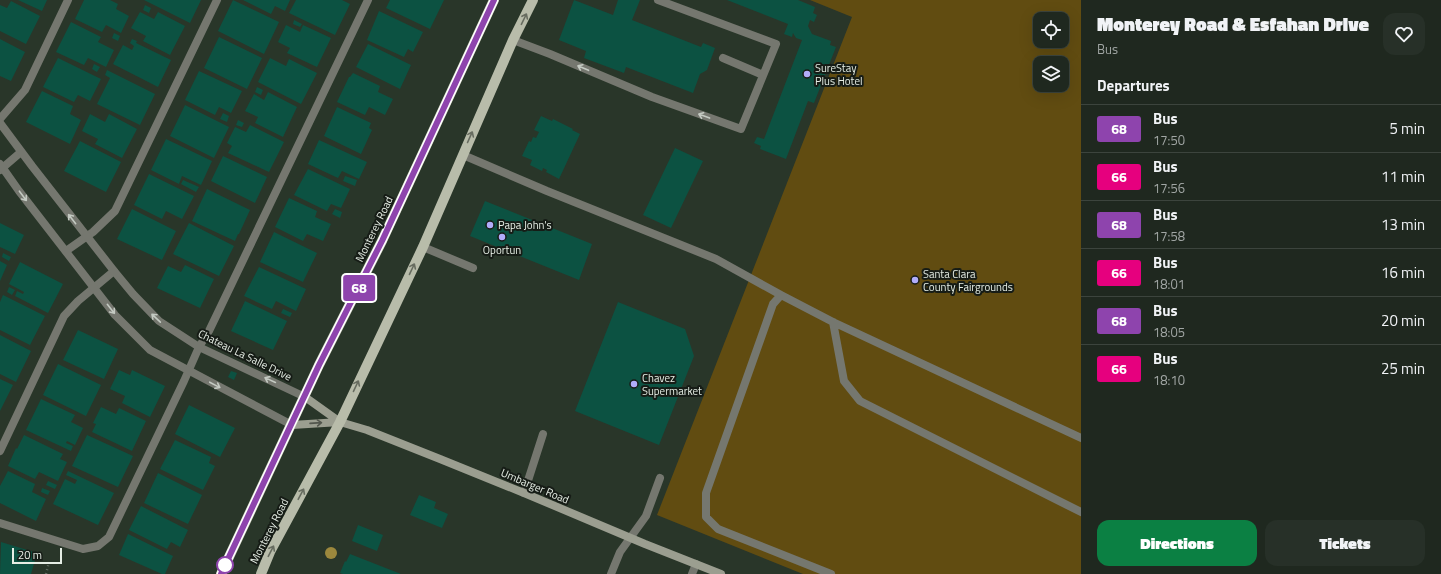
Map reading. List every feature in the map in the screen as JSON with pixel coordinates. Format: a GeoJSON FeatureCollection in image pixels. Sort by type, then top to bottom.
{"type":"FeatureCollection","features":[{"type":"Feature","properties":{"kind":"main road","name":"Monterey Road"},"geometry":{"type":"LineString","coordinates":[[220,574],[292,425],[319,365],[382,241],[494,0]]}},
{"type":"Feature","properties":{"kind":"main road","name":"Monterey Road"},"geometry":{"type":"LineString","coordinates":[[261,574],[270,552],[340,422],[422,247],[513,40],[533,0]]}},
{"type":"Feature","properties":{"kind":"street"},"geometry":{"type":"LineString","coordinates":[[0,119],[25,90],[68,0]]}},
{"type":"Feature","properties":{"kind":"street"},"geometry":{"type":"LineString","coordinates":[[66,251],[115,211],[217,0]]}},
{"type":"Feature","properties":{"kind":"street"},"geometry":{"type":"LineString","coordinates":[[0,523],[83,549],[98,546],[109,537],[189,371],[199,347],[212,324],[368,0]]}},
{"type":"Feature","properties":{"kind":"street"},"geometry":{"type":"LineString","coordinates":[[513,40],[652,97],[741,129],[776,44],[658,0]]}},
{"type":"Feature","properties":{"kind":"street"},"geometry":{"type":"LineString","coordinates":[[723,58],[763,75]]}},
{"type":"Feature","properties":{"kind":"street","name":"Chateau La Salle Drive"},"geometry":{"type":"LineString","coordinates":[[0,123],[114,271],[133,294],[159,321],[199,347],[305,397],[340,422]]}},
{"type":"Feature","properties":{"kind":"street"},"geometry":{"type":"LineString","coordinates":[[21,152],[1,167],[115,315],[150,350],[292,425],[340,422]]}},
{"type":"Feature","properties":{"kind":"street"},"geometry":{"type":"LineString","coordinates":[[463,154],[547,191],[716,259],[833,322],[1081,438]]}},
{"type":"Feature","properties":{"kind":"street"},"geometry":{"type":"LineString","coordinates":[[422,247],[473,268]]}},
{"type":"Feature","properties":{"kind":"street"},"geometry":{"type":"LineString","coordinates":[[0,451],[64,316],[78,301],[114,271]]}},
{"type":"Feature","properties":{"kind":"street"},"geometry":{"type":"LineString","coordinates":[[781,295],[773,304],[706,492],[706,517],[718,529],[831,574]]}},
{"type":"Feature","properties":{"kind":"street"},"geometry":{"type":"LineString","coordinates":[[833,322],[844,381],[860,401],[1081,512]]}},
{"type":"Feature","properties":{"kind":"street","name":"Umbarger Road"},"geometry":{"type":"LineString","coordinates":[[340,422],[366,430],[524,493],[630,538],[721,574]]}},
{"type":"Feature","properties":{"kind":"street"},"geometry":{"type":"LineString","coordinates":[[524,493],[542,434]]}},
{"type":"Feature","properties":{"kind":"street"},"geometry":{"type":"LineString","coordinates":[[611,574],[620,552],[646,516],[660,478]]}},
{"type":"Feature","properties":{"kind":"street"},"geometry":{"type":"LineString","coordinates":[[692,574],[696,564]]}},
{"type":"Feature","properties":{"kind":"path"},"geometry":{"type":"LineString","coordinates":[[46,574],[49,562]]}},
{"type":"Feature","properties":{"kind":"shaded area","name":"Santa Clara County Fairgrounds"},"geometry":{"type":"Polygon","coordinates":[[[810,0],[1081,0],[1081,574],[803,574],[657,515],[852,17],[810,0]]]}},
{"type":"Feature","properties":{"kind":"building"},"geometry":{"type":"Polygon","coordinates":[[[18,0],[47,0],[42,11],[18,0]]]}},
{"type":"Feature","properties":{"kind":"building"},"geometry":{"type":"Polygon","coordinates":[[[84,0],[110,0],[118,4],[116,9],[129,16],[121,33],[106,25],[102,32],[75,19],[84,0]]]}},
{"type":"Feature","properties":{"kind":"building"},"geometry":{"type":"Polygon","coordinates":[[[144,0],[201,0],[190,23],[144,0]]]}},
{"type":"Feature","properties":{"kind":"building"},"geometry":{"type":"Polygon","coordinates":[[[233,0],[279,22],[264,54],[218,31],[233,0]]]}},
{"type":"Feature","properties":{"kind":"building"},"geometry":{"type":"Polygon","coordinates":[[[243,0],[290,0],[285,11],[275,6],[271,14],[243,0]]]}},
{"type":"Feature","properties":{"kind":"building"},"geometry":{"type":"Polygon","coordinates":[[[296,0],[342,0],[350,4],[335,35],[289,13],[296,0]]]}},
{"type":"Feature","properties":{"kind":"building"},"geometry":{"type":"Polygon","coordinates":[[[390,0],[444,0],[430,29],[386,8],[390,0]]]}},
{"type":"Feature","properties":{"kind":"building"},"geometry":{"type":"Polygon","coordinates":[[[574,0],[613,15],[618,0],[640,0],[632,20],[701,47],[703,43],[715,48],[707,70],[700,74],[693,93],[626,67],[624,73],[584,58],[586,51],[559,40],[574,0]]]}},
{"type":"Feature","properties":{"kind":"building","name":"SureStay Plus Hotel"},"geometry":{"type":"Polygon","coordinates":[[[727,0],[798,0],[815,7],[813,13],[817,15],[814,22],[810,20],[808,26],[812,34],[831,41],[830,45],[836,47],[814,103],[808,101],[786,159],[760,149],[761,146],[754,143],[757,137],[764,139],[802,40],[796,38],[793,33],[792,37],[784,34],[788,24],[727,0]]]}},
{"type":"Feature","properties":{"kind":"building"},"geometry":{"type":"Polygon","coordinates":[[[11,1],[40,16],[26,44],[0,31],[0,5],[7,8],[11,1]]]}},
{"type":"Feature","properties":{"kind":"building"},"geometry":{"type":"Polygon","coordinates":[[[145,5],[151,8],[149,13],[143,10],[145,5]]]}},
{"type":"Feature","properties":{"kind":"building"},"geometry":{"type":"Polygon","coordinates":[[[379,11],[423,32],[413,52],[408,49],[404,57],[367,40],[379,11]]]}},
{"type":"Feature","properties":{"kind":"building"},"geometry":{"type":"Polygon","coordinates":[[[140,12],[154,19],[158,12],[185,26],[170,55],[143,41],[146,36],[131,28],[140,12]]]}},
{"type":"Feature","properties":{"kind":"building"},"geometry":{"type":"Polygon","coordinates":[[[294,20],[302,24],[300,27],[293,24],[294,20]]]}},
{"type":"Feature","properties":{"kind":"building"},"geometry":{"type":"Polygon","coordinates":[[[71,22],[101,37],[98,42],[114,50],[106,67],[88,58],[84,65],[56,52],[71,22]]]}},
{"type":"Feature","properties":{"kind":"building"},"geometry":{"type":"Polygon","coordinates":[[[286,25],[300,32],[303,25],[331,38],[317,67],[287,53],[290,48],[278,42],[286,25]]]}},
{"type":"Feature","properties":{"kind":"building"},"geometry":{"type":"Polygon","coordinates":[[[114,33],[120,36],[118,41],[112,38],[114,33]]]}},
{"type":"Feature","properties":{"kind":"building"},"geometry":{"type":"Polygon","coordinates":[[[219,37],[262,58],[247,89],[204,68],[219,37]]]}},
{"type":"Feature","properties":{"kind":"building"},"geometry":{"type":"Polygon","coordinates":[[[0,39],[25,52],[11,81],[0,76],[0,39]]]}},
{"type":"Feature","properties":{"kind":"building"},"geometry":{"type":"Polygon","coordinates":[[[132,39],[137,41],[136,43],[171,60],[158,87],[113,64],[123,45],[132,50],[134,46],[130,43],[132,39]]]}},
{"type":"Feature","properties":{"kind":"building"},"geometry":{"type":"Polygon","coordinates":[[[368,44],[411,65],[400,89],[356,67],[368,44]]]}},
{"type":"Feature","properties":{"kind":"building"},"geometry":{"type":"Polygon","coordinates":[[[58,58],[101,79],[90,101],[78,95],[74,102],[43,87],[58,58]]]}},
{"type":"Feature","properties":{"kind":"building"},"geometry":{"type":"Polygon","coordinates":[[[270,58],[286,66],[289,59],[317,73],[301,104],[258,82],[270,58]]]}},
{"type":"Feature","properties":{"kind":"building"},"geometry":{"type":"Polygon","coordinates":[[[94,64],[100,67],[97,72],[92,69],[94,64]]]}},
{"type":"Feature","properties":{"kind":"building"},"geometry":{"type":"Polygon","coordinates":[[[107,70],[155,94],[140,125],[97,104],[110,78],[105,75],[107,70]]]}},
{"type":"Feature","properties":{"kind":"building"},"geometry":{"type":"Polygon","coordinates":[[[199,71],[242,91],[231,113],[219,107],[215,115],[185,100],[199,71]]]}},
{"type":"Feature","properties":{"kind":"building"},"geometry":{"type":"Polygon","coordinates":[[[353,73],[380,86],[378,92],[393,99],[385,115],[369,107],[365,115],[337,102],[349,77],[353,73]]]}},
{"type":"Feature","properties":{"kind":"building"},"geometry":{"type":"Polygon","coordinates":[[[257,87],[263,90],[261,95],[255,92],[257,87]]]}},
{"type":"Feature","properties":{"kind":"building"},"geometry":{"type":"Polygon","coordinates":[[[42,91],[73,106],[70,114],[81,120],[70,144],[26,122],[42,91]]]}},
{"type":"Feature","properties":{"kind":"building"},"geometry":{"type":"Polygon","coordinates":[[[268,92],[297,107],[283,137],[255,123],[258,117],[245,111],[254,94],[264,100],[268,92]]]}},
{"type":"Feature","properties":{"kind":"building"},"geometry":{"type":"Polygon","coordinates":[[[185,105],[229,127],[214,158],[170,136],[185,105]]]}},
{"type":"Feature","properties":{"kind":"building"},"geometry":{"type":"Polygon","coordinates":[[[337,107],[371,123],[369,128],[372,130],[361,154],[324,136],[337,107]]]}},
{"type":"Feature","properties":{"kind":"building"},"geometry":{"type":"Polygon","coordinates":[[[223,113],[229,116],[227,122],[220,119],[223,113]]]}},
{"type":"Feature","properties":{"kind":"building"},"geometry":{"type":"Polygon","coordinates":[[[90,114],[105,122],[109,114],[137,129],[122,158],[95,144],[98,139],[82,131],[90,114]]]}},
{"type":"Feature","properties":{"kind":"building"},"geometry":{"type":"Polygon","coordinates":[[[541,116],[552,121],[553,119],[580,134],[559,179],[546,172],[547,170],[543,168],[542,171],[530,165],[532,160],[522,156],[529,141],[531,142],[533,137],[536,138],[539,132],[534,130],[541,116]]]}},
{"type":"Feature","properties":{"kind":"building"},"geometry":{"type":"Polygon","coordinates":[[[238,120],[244,123],[242,127],[236,125],[238,120]]]}},
{"type":"Feature","properties":{"kind":"building"},"geometry":{"type":"Polygon","coordinates":[[[250,125],[284,142],[269,172],[228,153],[232,146],[227,143],[235,127],[246,132],[250,125]]]}},
{"type":"Feature","properties":{"kind":"building"},"geometry":{"type":"Polygon","coordinates":[[[166,139],[212,161],[201,185],[182,176],[179,184],[151,170],[166,139]]]}},
{"type":"Feature","properties":{"kind":"building"},"geometry":{"type":"Polygon","coordinates":[[[319,140],[367,162],[359,179],[342,171],[338,178],[308,164],[319,140]]]}},
{"type":"Feature","properties":{"kind":"building"},"geometry":{"type":"Polygon","coordinates":[[[80,141],[121,162],[106,192],[64,171],[80,141]]]}},
{"type":"Feature","properties":{"kind":"building"},"geometry":{"type":"Polygon","coordinates":[[[675,148],[703,161],[671,228],[643,215],[675,148]]]}},
{"type":"Feature","properties":{"kind":"building"},"geometry":{"type":"Polygon","coordinates":[[[223,156],[267,177],[255,203],[211,181],[223,156]]]}},
{"type":"Feature","properties":{"kind":"building"},"geometry":{"type":"Polygon","coordinates":[[[308,169],[350,189],[341,208],[331,204],[327,211],[294,195],[308,169]]]}},
{"type":"Feature","properties":{"kind":"building"},"geometry":{"type":"Polygon","coordinates":[[[149,174],[194,196],[182,219],[166,211],[162,219],[134,205],[149,174]]]}},
{"type":"Feature","properties":{"kind":"building"},"geometry":{"type":"Polygon","coordinates":[[[345,176],[357,180],[355,186],[343,181],[345,176]]]}},
{"type":"Feature","properties":{"kind":"building"},"geometry":{"type":"Polygon","coordinates":[[[183,180],[199,187],[196,192],[181,184],[183,180]]]}},
{"type":"Feature","properties":{"kind":"building"},"geometry":{"type":"Polygon","coordinates":[[[207,189],[250,210],[235,241],[192,221],[207,189]]]}},
{"type":"Feature","properties":{"kind":"building"},"geometry":{"type":"Polygon","coordinates":[[[289,198],[317,211],[315,217],[331,224],[323,241],[307,234],[303,241],[275,227],[289,198]]]}},
{"type":"Feature","properties":{"kind":"building"},"geometry":{"type":"Polygon","coordinates":[[[485,201],[592,244],[579,280],[470,236],[485,201]]]}},
{"type":"Feature","properties":{"kind":"building"},"geometry":{"type":"Polygon","coordinates":[[[132,209],[176,231],[162,260],[117,239],[132,209]]]}},
{"type":"Feature","properties":{"kind":"building"},"geometry":{"type":"Polygon","coordinates":[[[335,209],[342,212],[340,218],[332,214],[335,209]]]}},
{"type":"Feature","properties":{"kind":"building"},"geometry":{"type":"Polygon","coordinates":[[[0,223],[24,235],[15,254],[0,247],[0,223]]]}},
{"type":"Feature","properties":{"kind":"building"},"geometry":{"type":"Polygon","coordinates":[[[189,223],[234,246],[219,276],[173,254],[189,223]]]}},
{"type":"Feature","properties":{"kind":"building"},"geometry":{"type":"Polygon","coordinates":[[[274,232],[317,253],[303,282],[260,262],[274,232]]]}},
{"type":"Feature","properties":{"kind":"building"},"geometry":{"type":"Polygon","coordinates":[[[3,253],[11,257],[9,261],[2,257],[3,253]]]}},
{"type":"Feature","properties":{"kind":"building"},"geometry":{"type":"Polygon","coordinates":[[[0,261],[7,265],[0,281],[0,261]]]}},
{"type":"Feature","properties":{"kind":"building"},"geometry":{"type":"Polygon","coordinates":[[[20,262],[63,284],[48,313],[15,296],[17,291],[23,294],[24,292],[9,284],[20,262]]]}},
{"type":"Feature","properties":{"kind":"building"},"geometry":{"type":"Polygon","coordinates":[[[185,265],[214,279],[200,308],[157,288],[168,266],[181,272],[185,265]]]}},
{"type":"Feature","properties":{"kind":"building"},"geometry":{"type":"Polygon","coordinates":[[[259,267],[306,289],[296,311],[276,301],[272,309],[244,296],[259,267]]]}},
{"type":"Feature","properties":{"kind":"building"},"geometry":{"type":"Polygon","coordinates":[[[9,287],[15,290],[12,295],[7,292],[9,287]]]}},
{"type":"Feature","properties":{"kind":"building"},"geometry":{"type":"Polygon","coordinates":[[[3,295],[45,316],[30,345],[0,330],[0,302],[3,295]]]}},
{"type":"Feature","properties":{"kind":"building"},"geometry":{"type":"Polygon","coordinates":[[[245,301],[287,321],[273,350],[231,331],[245,301]]]}},
{"type":"Feature","properties":{"kind":"building","name":"Chavez Supermarket"},"geometry":{"type":"Polygon","coordinates":[[[618,302],[685,329],[694,356],[659,445],[575,411],[618,302]]]}},
{"type":"Feature","properties":{"kind":"building"},"geometry":{"type":"Polygon","coordinates":[[[283,309],[292,313],[290,317],[281,313],[283,309]]]}},
{"type":"Feature","properties":{"kind":"building"},"geometry":{"type":"Polygon","coordinates":[[[78,330],[118,349],[104,379],[63,360],[78,330]]]}},
{"type":"Feature","properties":{"kind":"building"},"geometry":{"type":"Polygon","coordinates":[[[0,335],[31,351],[16,382],[0,374],[0,335]]]}},
{"type":"Feature","properties":{"kind":"building"},"geometry":{"type":"Polygon","coordinates":[[[58,364],[101,385],[86,416],[43,395],[58,364]]]}},
{"type":"Feature","properties":{"kind":"building"},"geometry":{"type":"Polygon","coordinates":[[[119,370],[130,375],[132,370],[165,386],[150,417],[122,403],[125,396],[110,389],[119,370]]]}},
{"type":"Feature","properties":{"kind":"building"},"geometry":{"type":"Polygon","coordinates":[[[231,371],[237,373],[234,380],[228,377],[231,371]]]}},
{"type":"Feature","properties":{"kind":"building"},"geometry":{"type":"Polygon","coordinates":[[[0,379],[13,385],[0,411],[0,379]]]}},
{"type":"Feature","properties":{"kind":"building"},"geometry":{"type":"Polygon","coordinates":[[[41,399],[75,415],[71,422],[83,428],[75,445],[67,441],[66,443],[73,446],[71,451],[26,430],[41,399]]]}},
{"type":"Feature","properties":{"kind":"building"},"geometry":{"type":"Polygon","coordinates":[[[189,405],[235,428],[220,457],[175,434],[189,405]]]}},
{"type":"Feature","properties":{"kind":"building"},"geometry":{"type":"Polygon","coordinates":[[[101,407],[116,414],[119,408],[146,421],[132,451],[92,432],[96,424],[93,423],[101,407]]]}},
{"type":"Feature","properties":{"kind":"building"},"geometry":{"type":"Polygon","coordinates":[[[24,435],[63,454],[60,459],[67,462],[58,481],[39,472],[35,479],[8,466],[24,435]]]}},
{"type":"Feature","properties":{"kind":"building"},"geometry":{"type":"Polygon","coordinates":[[[87,435],[133,456],[118,487],[72,466],[87,435]]]}},
{"type":"Feature","properties":{"kind":"building"},"geometry":{"type":"Polygon","coordinates":[[[175,440],[211,457],[209,463],[215,466],[203,490],[160,469],[175,440]]]}},
{"type":"Feature","properties":{"kind":"building"},"geometry":{"type":"Polygon","coordinates":[[[8,471],[35,484],[32,492],[46,499],[36,521],[0,503],[0,486],[8,471]]]}},
{"type":"Feature","properties":{"kind":"building"},"geometry":{"type":"Polygon","coordinates":[[[68,471],[114,493],[98,525],[53,504],[65,479],[75,484],[77,480],[66,475],[68,471]]]}},
{"type":"Feature","properties":{"kind":"building"},"geometry":{"type":"Polygon","coordinates":[[[158,473],[202,495],[188,524],[144,503],[158,473]]]}},
{"type":"Feature","properties":{"kind":"building"},"geometry":{"type":"Polygon","coordinates":[[[48,481],[57,485],[55,489],[46,485],[48,481]]]}},
{"type":"Feature","properties":{"kind":"building"},"geometry":{"type":"Polygon","coordinates":[[[42,488],[50,491],[48,495],[41,492],[42,488]]]}},
{"type":"Feature","properties":{"kind":"building"},"geometry":{"type":"Polygon","coordinates":[[[419,495],[436,502],[434,508],[448,514],[442,528],[410,515],[419,495]]]}},
{"type":"Feature","properties":{"kind":"building"},"geometry":{"type":"Polygon","coordinates":[[[141,506],[188,530],[180,547],[171,542],[167,549],[129,530],[141,506]]]}},
{"type":"Feature","properties":{"kind":"building"},"geometry":{"type":"Polygon","coordinates":[[[358,525],[383,535],[377,551],[352,541],[358,525]]]}},
{"type":"Feature","properties":{"kind":"building"},"geometry":{"type":"Polygon","coordinates":[[[128,534],[173,556],[165,574],[119,555],[128,534]]]}},
{"type":"Feature","properties":{"kind":"building"},"geometry":{"type":"Polygon","coordinates":[[[1,542],[37,553],[31,574],[0,574],[1,542]]]}},
{"type":"Feature","properties":{"kind":"building"},"geometry":{"type":"Polygon","coordinates":[[[350,554],[401,574],[340,573],[350,554]]]}},
{"type":"Feature","properties":{"kind":"bus line","name":"68"},"geometry":{"type":"LineString","coordinates":[[221,574],[319,365],[382,241],[494,0]]}},
{"type":"Feature","properties":{"kind":"place","name":"SureStay Plus Hotel"},"geometry":{"type":"Point","coordinates":[807,74]}},
{"type":"Feature","properties":{"kind":"place","name":"Papa John's"},"geometry":{"type":"Point","coordinates":[490,225]}},
{"type":"Feature","properties":{"kind":"place","name":"Oportun"},"geometry":{"type":"Point","coordinates":[502,237]}},
{"type":"Feature","properties":{"kind":"place","name":"Santa Clara County Fairgrounds"},"geometry":{"type":"Point","coordinates":[915,280]}},
{"type":"Feature","properties":{"kind":"place","name":"Chavez Supermarket"},"geometry":{"type":"Point","coordinates":[634,384]}}]}
